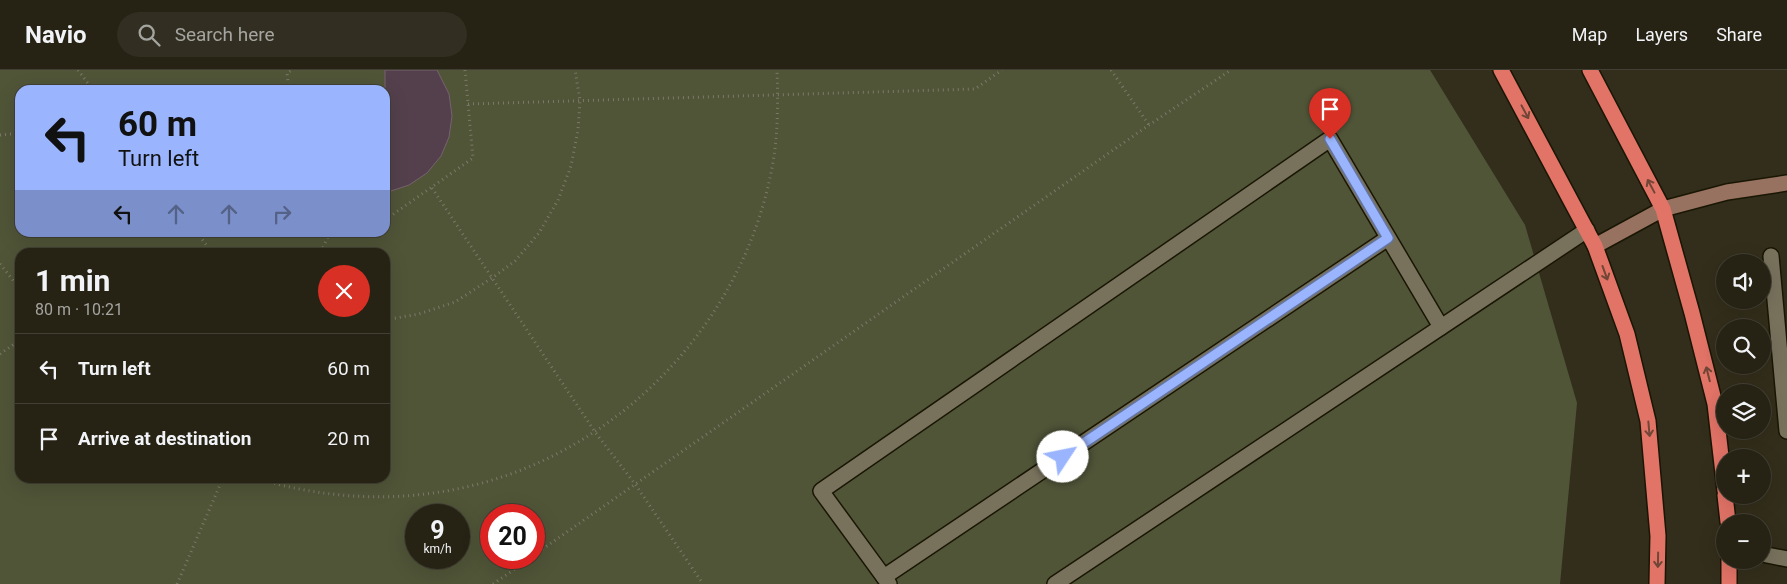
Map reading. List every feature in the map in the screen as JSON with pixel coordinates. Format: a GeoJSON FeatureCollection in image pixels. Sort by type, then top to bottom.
{"type":"FeatureCollection","features":[{"type":"Feature","properties":{"kind":"highway"},"geometry":{"type":"LineString","coordinates":[[1501,70],[1596,246],[1627,334],[1648,421],[1658,536],[1657,584]]}},
{"type":"Feature","properties":{"kind":"highway"},"geometry":{"type":"LineString","coordinates":[[1590,70],[1663,209],[1715,404],[1720,449]]}},
{"type":"Feature","properties":{"kind":"highway"},"geometry":{"type":"LineString","coordinates":[[1729,569],[1729,584]]}},
{"type":"Feature","properties":{"kind":"main road"},"geometry":{"type":"LineString","coordinates":[[1596,246],[1663,209],[1727,192],[1787,183]]}},
{"type":"Feature","properties":{"kind":"lane"},"geometry":{"type":"LineString","coordinates":[[1388,238],[886,581],[822,491],[1330,139],[1441,327]]}},
{"type":"Feature","properties":{"kind":"lane"},"geometry":{"type":"LineString","coordinates":[[1055,584],[1587,230]]}},
{"type":"Feature","properties":{"kind":"lane"},"geometry":{"type":"LineString","coordinates":[[1771,256],[1787,431]]}},
{"type":"Feature","properties":{"kind":"lane"},"geometry":{"type":"LineString","coordinates":[[1771,556],[1787,559]]}},
{"type":"Feature","properties":{"kind":"path"},"geometry":{"type":"LineString","coordinates":[[78,70],[88,85]]}},
{"type":"Feature","properties":{"kind":"path"},"geometry":{"type":"LineString","coordinates":[[288,85],[287,73],[292,70]]}},
{"type":"Feature","properties":{"kind":"path"},"geometry":{"type":"LineString","coordinates":[[390,217],[473,158],[465,70]]}},
{"type":"Feature","properties":{"kind":"path"},"geometry":{"type":"LineString","coordinates":[[390,319],[419,314],[454,302],[492,278],[515,260],[539,232],[558,200],[571,166],[578,130],[580,101],[575,70]]}},
{"type":"Feature","properties":{"kind":"path"},"geometry":{"type":"LineString","coordinates":[[272,483],[290,488],[340,495],[390,497],[441,492],[490,481],[537,464],[595,432],[624,412],[662,378],[695,340],[723,298],[746,253],[763,205],[774,156],[778,70]]}},
{"type":"Feature","properties":{"kind":"path"},"geometry":{"type":"LineString","coordinates":[[468,104],[975,89],[1002,70]]}},
{"type":"Feature","properties":{"kind":"path"},"geometry":{"type":"LineString","coordinates":[[1111,70],[1149,125]]}},
{"type":"Feature","properties":{"kind":"path"},"geometry":{"type":"LineString","coordinates":[[545,547],[1149,125],[1231,70]]}},
{"type":"Feature","properties":{"kind":"path"},"geometry":{"type":"LineString","coordinates":[[0,135],[15,134]]}},
{"type":"Feature","properties":{"kind":"path"},"geometry":{"type":"LineString","coordinates":[[432,188],[595,432],[635,484],[702,584]]}},
{"type":"Feature","properties":{"kind":"path"},"geometry":{"type":"LineString","coordinates":[[200,237],[209,248]]}},
{"type":"Feature","properties":{"kind":"path"},"geometry":{"type":"LineString","coordinates":[[0,264],[15,283]]}},
{"type":"Feature","properties":{"kind":"path"},"geometry":{"type":"LineString","coordinates":[[0,354],[15,344]]}},
{"type":"Feature","properties":{"kind":"path"},"geometry":{"type":"LineString","coordinates":[[177,584],[221,483]]}},
{"type":"Feature","properties":{"kind":"path"},"geometry":{"type":"LineString","coordinates":[[493,584],[514,569]]}},
{"type":"Feature","properties":{"kind":"green space"},"geometry":{"type":"Polygon","coordinates":[[[0,70],[1430,70],[1525,225],[1577,403],[1560,584],[0,584],[0,70]]]}},
{"type":"Feature","properties":{"kind":"building"},"geometry":{"type":"Polygon","coordinates":[[[385,70],[437,70],[449,94],[452,116],[449,137],[441,156],[427,173],[409,185],[390,191],[390,85],[385,85],[385,70]]]}},
{"type":"Feature","properties":{"kind":"route"},"geometry":{"type":"LineString","coordinates":[[1063,457],[1388,238],[1330,139]]}}]}
